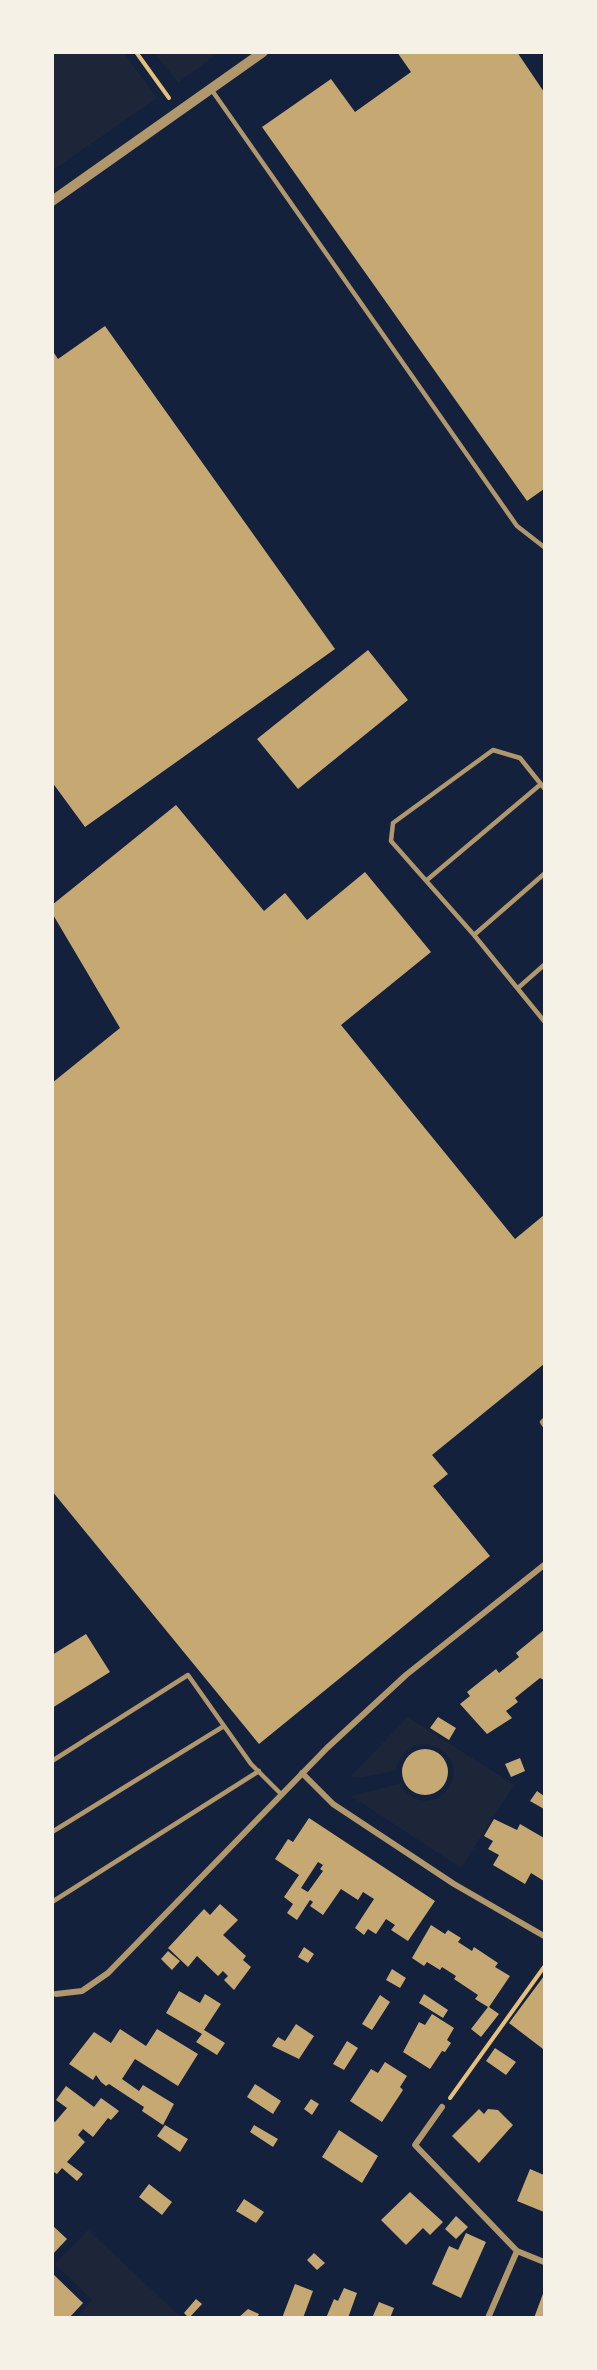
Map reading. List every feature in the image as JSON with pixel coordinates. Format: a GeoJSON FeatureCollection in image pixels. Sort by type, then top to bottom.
{"type":"FeatureCollection","features":[{"type":"Feature","properties":{"kind":"street"},"geometry":{"type":"LineString","coordinates":[[52,201],[263,52]]}},
{"type":"Feature","properties":{"kind":"street"},"geometry":{"type":"LineString","coordinates":[[52,2001],[54,1993],[82,1991],[108,1973],[302,1773],[406,1675],[544,1565]]}},
{"type":"Feature","properties":{"kind":"street"},"geometry":{"type":"LineString","coordinates":[[302,1773],[333,1804],[454,1884],[544,1936]]}},
{"type":"Feature","properties":{"kind":"street"},"geometry":{"type":"LineString","coordinates":[[442,2107],[415,2145],[517,2251],[544,2262]]}},
{"type":"Feature","properties":{"kind":"street"},"geometry":{"type":"LineString","coordinates":[[488,2318],[517,2251]]}},
{"type":"Feature","properties":{"kind":"lane"},"geometry":{"type":"LineString","coordinates":[[211,90],[517,526],[544,547]]}},
{"type":"Feature","properties":{"kind":"lane"},"geometry":{"type":"LineString","coordinates":[[427,880],[543,786],[520,758],[493,750],[393,823],[392,841],[474,934],[544,1021]]}},
{"type":"Feature","properties":{"kind":"lane"},"geometry":{"type":"LineString","coordinates":[[474,934],[544,874]]}},
{"type":"Feature","properties":{"kind":"lane"},"geometry":{"type":"LineString","coordinates":[[518,988],[544,965]]}},
{"type":"Feature","properties":{"kind":"lane"},"geometry":{"type":"LineString","coordinates":[[52,1761],[188,1675],[259,1771],[281,1794]]}},
{"type":"Feature","properties":{"kind":"lane"},"geometry":{"type":"LineString","coordinates":[[52,1832],[224,1726]]}},
{"type":"Feature","properties":{"kind":"lane"},"geometry":{"type":"LineString","coordinates":[[52,1902],[259,1771]]}},
{"type":"Feature","properties":{"kind":"path"},"geometry":{"type":"LineString","coordinates":[[136,52],[170,98]]}},
{"type":"Feature","properties":{"kind":"path"},"geometry":{"type":"LineString","coordinates":[[442,2107],[544,1967]]}},
{"type":"Feature","properties":{"kind":"shaded area"},"geometry":{"type":"Polygon","coordinates":[[[53,52],[124,53],[157,98],[53,170],[53,52]]]}},
{"type":"Feature","properties":{"kind":"shaded area"},"geometry":{"type":"Polygon","coordinates":[[[155,53],[218,53],[178,83],[155,53]]]}},
{"type":"Feature","properties":{"kind":"shaded area"},"geometry":{"type":"Polygon","coordinates":[[[408,1717],[514,1785],[461,1868],[351,1796],[399,1784],[412,1797],[426,1801],[439,1797],[447,1790],[454,1774],[452,1762],[435,1746],[423,1744],[412,1747],[402,1756],[396,1771],[357,1778],[350,1777],[408,1717]]]}},
{"type":"Feature","properties":{"kind":"shaded area"},"geometry":{"type":"Polygon","coordinates":[[[88,2230],[181,2317],[77,2317],[92,2300],[55,2264],[88,2230]]]}},
{"type":"Feature","properties":{"kind":"building"},"geometry":{"type":"Polygon","coordinates":[[[397,52],[517,52],[544,92],[544,489],[527,501],[262,127],[331,79],[355,112],[411,72],[397,52]]]}},
{"type":"Feature","properties":{"kind":"building"},"geometry":{"type":"Polygon","coordinates":[[[105,326],[335,649],[85,827],[52,782],[52,350],[58,359],[105,326]]]}},
{"type":"Feature","properties":{"kind":"building"},"geometry":{"type":"Polygon","coordinates":[[[368,650],[408,700],[298,789],[257,739],[368,650]]]}},
{"type":"Feature","properties":{"kind":"building"},"geometry":{"type":"Polygon","coordinates":[[[176,805],[264,911],[285,893],[307,920],[365,872],[431,952],[341,1025],[515,1239],[544,1215],[544,1364],[432,1455],[448,1474],[433,1486],[490,1556],[259,1744],[52,1491],[52,1083],[120,1028],[52,913],[52,905],[176,805]]]}},
{"type":"Feature","properties":{"kind":"building"},"geometry":{"type":"Polygon","coordinates":[[[544,1630],[544,1680],[540,1678],[515,1698],[518,1702],[506,1711],[512,1718],[487,1734],[460,1704],[470,1696],[467,1692],[496,1669],[499,1673],[519,1657],[516,1653],[544,1630]]]}},
{"type":"Feature","properties":{"kind":"building"},"geometry":{"type":"Polygon","coordinates":[[[86,1634],[110,1672],[52,1708],[52,1655],[86,1634]]]}},
{"type":"Feature","properties":{"kind":"building"},"geometry":{"type":"Polygon","coordinates":[[[438,1717],[456,1728],[449,1740],[430,1728],[438,1717]]]}},
{"type":"Feature","properties":{"kind":"building"},"geometry":{"type":"Polygon","coordinates":[[[425,1749],[441,1756],[448,1772],[441,1788],[425,1795],[409,1788],[402,1772],[409,1756],[425,1749]]]}},
{"type":"Feature","properties":{"kind":"building"},"geometry":{"type":"Polygon","coordinates":[[[520,1758],[525,1771],[511,1777],[505,1764],[520,1758]]]}},
{"type":"Feature","properties":{"kind":"building"},"geometry":{"type":"Polygon","coordinates":[[[537,1791],[544,1796],[544,1809],[530,1801],[537,1791]]]}},
{"type":"Feature","properties":{"kind":"building"},"geometry":{"type":"Polygon","coordinates":[[[309,1818],[435,1901],[408,1941],[391,1930],[395,1925],[386,1919],[376,1934],[368,1929],[364,1935],[355,1928],[374,1899],[363,1892],[358,1900],[341,1889],[323,1915],[310,1906],[313,1902],[310,1900],[297,1920],[287,1913],[293,1904],[284,1897],[299,1875],[275,1859],[288,1839],[293,1842],[309,1818]],[[318,1862],[301,1888],[308,1892],[323,1871],[320,1869],[323,1865],[318,1862]]]}},
{"type":"Feature","properties":{"kind":"building"},"geometry":{"type":"Polygon","coordinates":[[[494,1819],[517,1830],[520,1824],[544,1838],[544,1881],[531,1873],[525,1884],[493,1865],[499,1855],[488,1849],[493,1841],[484,1836],[494,1819]]]}},
{"type":"Feature","properties":{"kind":"building"},"geometry":{"type":"Polygon","coordinates":[[[220,1904],[238,1920],[223,1935],[246,1956],[243,1960],[251,1967],[234,1990],[224,1980],[228,1976],[223,1971],[218,1976],[197,1956],[188,1967],[168,1948],[204,1909],[210,1915],[220,1904]]]}},
{"type":"Feature","properties":{"kind":"building"},"geometry":{"type":"Polygon","coordinates":[[[431,1925],[445,1934],[448,1930],[461,1938],[458,1942],[472,1951],[474,1947],[498,1963],[495,1967],[510,1976],[489,2007],[499,2014],[481,2037],[471,2029],[488,2007],[475,1999],[478,1995],[454,1979],[456,1976],[442,1967],[440,1970],[427,1962],[424,1966],[412,1958],[431,1925]]]}},
{"type":"Feature","properties":{"kind":"building"},"geometry":{"type":"Polygon","coordinates":[[[304,1947],[314,1954],[308,1963],[298,1957],[304,1947]]]}},
{"type":"Feature","properties":{"kind":"building"},"geometry":{"type":"Polygon","coordinates":[[[168,1951],[180,1961],[172,1970],[161,1959],[168,1951]]]}},
{"type":"Feature","properties":{"kind":"building"},"geometry":{"type":"Polygon","coordinates":[[[392,1969],[406,1978],[400,1988],[386,1980],[392,1969]]]}},
{"type":"Feature","properties":{"kind":"building"},"geometry":{"type":"Polygon","coordinates":[[[544,1976],[544,2047],[543,2049],[509,2023],[544,1976]]]}},
{"type":"Feature","properties":{"kind":"building"},"geometry":{"type":"Polygon","coordinates":[[[179,1991],[200,2003],[205,1994],[221,2004],[204,2030],[225,2043],[217,2055],[196,2042],[202,2034],[166,2013],[179,1991]]]}},
{"type":"Feature","properties":{"kind":"building"},"geometry":{"type":"Polygon","coordinates":[[[424,1994],[448,2010],[443,2018],[419,2003],[424,1994]]]}},
{"type":"Feature","properties":{"kind":"building"},"geometry":{"type":"Polygon","coordinates":[[[380,1995],[390,2002],[372,2030],[362,2024],[380,1995]]]}},
{"type":"Feature","properties":{"kind":"building"},"geometry":{"type":"Polygon","coordinates":[[[432,2014],[454,2028],[447,2040],[451,2043],[445,2052],[442,2051],[430,2069],[403,2052],[419,2022],[425,2025],[432,2014]]]}},
{"type":"Feature","properties":{"kind":"building"},"geometry":{"type":"Polygon","coordinates":[[[296,2024],[314,2036],[299,2059],[272,2046],[278,2037],[285,2041],[296,2024]]]}},
{"type":"Feature","properties":{"kind":"building"},"geometry":{"type":"Polygon","coordinates":[[[120,2029],[146,2046],[157,2029],[198,2054],[178,2086],[135,2059],[122,2079],[139,2091],[143,2085],[174,2104],[163,2125],[142,2111],[144,2107],[109,2084],[106,2086],[96,2075],[93,2080],[69,2064],[94,2032],[111,2043],[120,2029]]]}},
{"type":"Feature","properties":{"kind":"building"},"geometry":{"type":"Polygon","coordinates":[[[347,2041],[358,2048],[344,2070],[333,2064],[347,2041]]]}},
{"type":"Feature","properties":{"kind":"building"},"geometry":{"type":"Polygon","coordinates":[[[495,2048],[516,2062],[506,2075],[486,2061],[495,2048]]]}},
{"type":"Feature","properties":{"kind":"building"},"geometry":{"type":"Polygon","coordinates":[[[385,2062],[407,2076],[400,2087],[403,2090],[382,2122],[350,2101],[371,2069],[378,2073],[385,2062]]]}},
{"type":"Feature","properties":{"kind":"building"},"geometry":{"type":"Polygon","coordinates":[[[255,2084],[281,2101],[273,2114],[247,2097],[255,2084]]]}},
{"type":"Feature","properties":{"kind":"building"},"geometry":{"type":"Polygon","coordinates":[[[66,2086],[94,2107],[101,2098],[119,2111],[111,2120],[108,2118],[93,2137],[83,2129],[78,2135],[85,2142],[67,2162],[83,2174],[77,2181],[62,2168],[57,2174],[52,2171],[52,2120],[55,2122],[67,2108],[56,2100],[66,2086]]]}},
{"type":"Feature","properties":{"kind":"building"},"geometry":{"type":"Polygon","coordinates":[[[311,2099],[319,2104],[312,2115],[304,2109],[311,2099]]]}},
{"type":"Feature","properties":{"kind":"building"},"geometry":{"type":"Polygon","coordinates":[[[479,2109],[484,2114],[488,2109],[498,2110],[513,2125],[479,2163],[452,2136],[479,2109]]]}},
{"type":"Feature","properties":{"kind":"building"},"geometry":{"type":"Polygon","coordinates":[[[165,2125],[188,2139],[180,2152],[157,2136],[165,2125]]]}},
{"type":"Feature","properties":{"kind":"building"},"geometry":{"type":"Polygon","coordinates":[[[254,2125],[278,2139],[273,2147],[250,2132],[254,2125]]]}},
{"type":"Feature","properties":{"kind":"building"},"geometry":{"type":"Polygon","coordinates":[[[339,2130],[378,2156],[362,2183],[322,2157],[339,2130]]]}},
{"type":"Feature","properties":{"kind":"building"},"geometry":{"type":"Polygon","coordinates":[[[530,2169],[544,2175],[544,2212],[517,2201],[530,2169]]]}},
{"type":"Feature","properties":{"kind":"building"},"geometry":{"type":"Polygon","coordinates":[[[149,2184],[172,2202],[162,2215],[139,2197],[149,2184]]]}},
{"type":"Feature","properties":{"kind":"building"},"geometry":{"type":"Polygon","coordinates":[[[410,2192],[443,2222],[430,2235],[423,2228],[406,2245],[381,2220],[410,2192]]]}},
{"type":"Feature","properties":{"kind":"building"},"geometry":{"type":"Polygon","coordinates":[[[244,2199],[264,2212],[256,2223],[236,2211],[244,2199]]]}},
{"type":"Feature","properties":{"kind":"building"},"geometry":{"type":"Polygon","coordinates":[[[456,2216],[468,2227],[456,2239],[445,2229],[456,2216]]]}},
{"type":"Feature","properties":{"kind":"building"},"geometry":{"type":"Polygon","coordinates":[[[52,2225],[67,2239],[52,2255],[52,2225]]]}},
{"type":"Feature","properties":{"kind":"building"},"geometry":{"type":"Polygon","coordinates":[[[466,2233],[486,2242],[461,2298],[432,2284],[449,2246],[458,2250],[466,2233]]]}},
{"type":"Feature","properties":{"kind":"building"},"geometry":{"type":"Polygon","coordinates":[[[314,2253],[325,2263],[317,2270],[307,2260],[314,2253]]]}},
{"type":"Feature","properties":{"kind":"building"},"geometry":{"type":"Polygon","coordinates":[[[52,2273],[83,2303],[69,2318],[52,2318],[52,2273]]]}},
{"type":"Feature","properties":{"kind":"building"},"geometry":{"type":"Polygon","coordinates":[[[295,2284],[313,2291],[303,2318],[282,2318],[295,2284]]]}},
{"type":"Feature","properties":{"kind":"building"},"geometry":{"type":"Polygon","coordinates":[[[344,2288],[357,2293],[348,2318],[326,2318],[334,2299],[338,2301],[344,2288]]]}},
{"type":"Feature","properties":{"kind":"building"},"geometry":{"type":"Polygon","coordinates":[[[544,2291],[544,2318],[534,2318],[544,2291]]]}},
{"type":"Feature","properties":{"kind":"building"},"geometry":{"type":"Polygon","coordinates":[[[196,2299],[202,2304],[189,2318],[184,2313],[196,2299]]]}},
{"type":"Feature","properties":{"kind":"building"},"geometry":{"type":"Polygon","coordinates":[[[379,2302],[394,2308],[390,2318],[372,2318],[379,2302]]]}},
{"type":"Feature","properties":{"kind":"building"},"geometry":{"type":"Polygon","coordinates":[[[248,2309],[259,2314],[257,2318],[238,2318],[248,2309]]]}}]}
